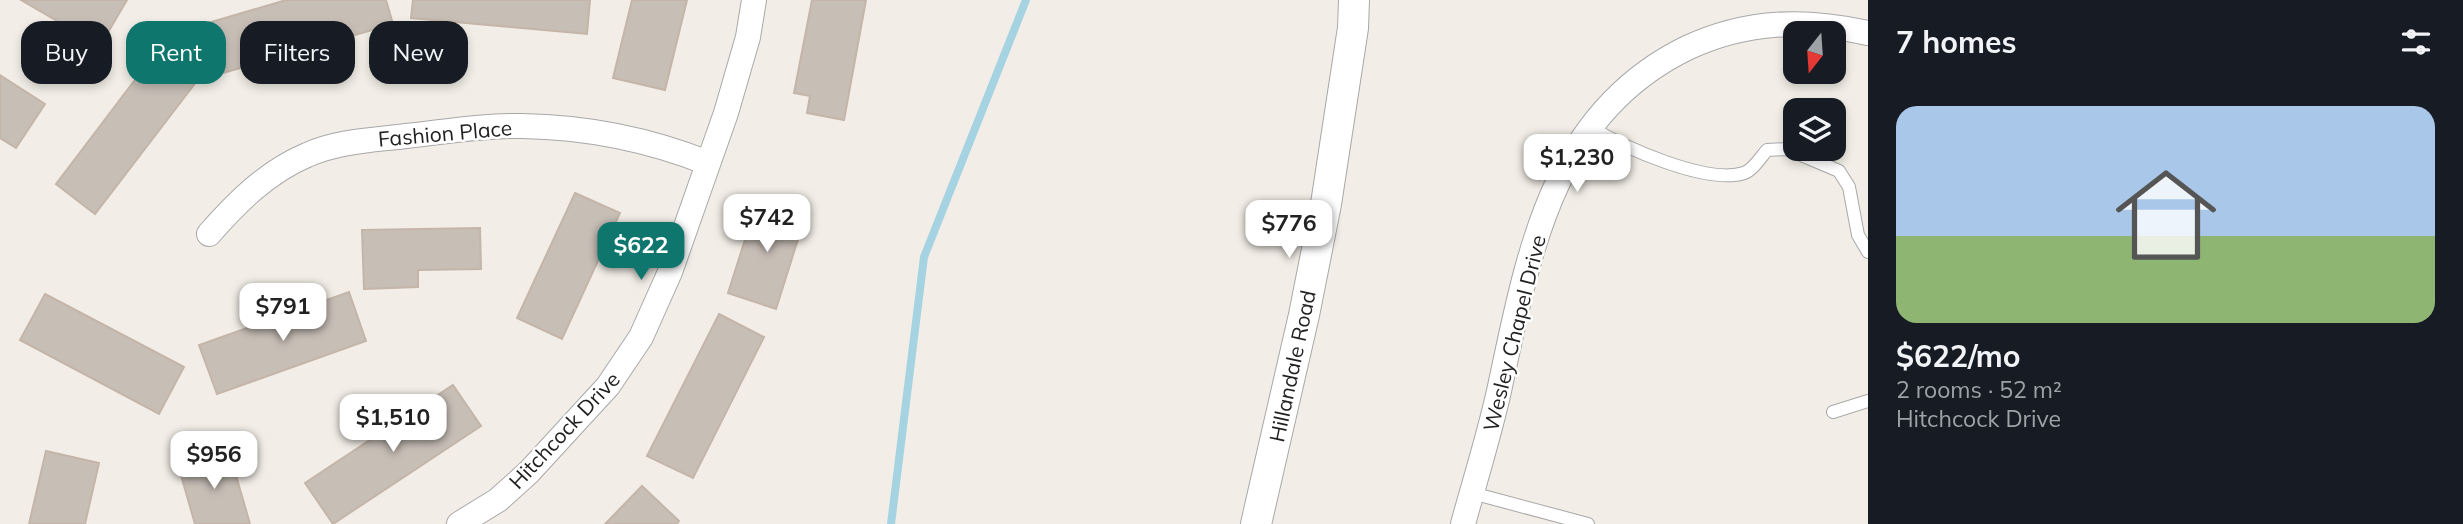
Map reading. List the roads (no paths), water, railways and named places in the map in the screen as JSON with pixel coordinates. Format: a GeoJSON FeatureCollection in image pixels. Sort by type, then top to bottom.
{"type":"FeatureCollection","features":[{"type":"Feature","properties":{"kind":"street","name":"Hitchcock Drive"},"geometry":{"type":"LineString","coordinates":[[459,524],[498,500],[529,472],[608,386],[641,337],[670,272],[708,163],[748,37],[754,0]]}},
{"type":"Feature","properties":{"kind":"street","name":"Hillandale Road"},"geometry":{"type":"LineString","coordinates":[[1256,524],[1304,316],[1326,204],[1353,28],[1354,0]]}},
{"type":"Feature","properties":{"kind":"street","name":"Wesley Chapel Drive"},"geometry":{"type":"LineString","coordinates":[[1463,524],[1495,407],[1527,262],[1558,179],[1590,127],[1626,87],[1665,59],[1706,40],[1756,25],[1806,23],[1868,33]]}},
{"type":"Feature","properties":{"kind":"street","name":"Fashion Place"},"geometry":{"type":"LineString","coordinates":[[209,234],[254,188],[279,170],[307,155],[360,141],[472,128],[522,126],[574,130],[646,141],[708,163]]}},
{"type":"Feature","properties":{"kind":"lane"},"geometry":{"type":"LineString","coordinates":[[1590,127],[1614,142],[1662,161],[1723,176],[1747,172],[1767,150],[1777,149],[1787,149],[1839,171],[1849,187],[1858,235],[1868,253]]}},
{"type":"Feature","properties":{"kind":"lane"},"geometry":{"type":"LineString","coordinates":[[1833,412],[1868,401]]}},
{"type":"Feature","properties":{"kind":"lane"},"geometry":{"type":"LineString","coordinates":[[1472,493],[1588,524]]}},
{"type":"Feature","properties":{"kind":"waterway"},"geometry":{"type":"LineString","coordinates":[[891,524],[924,257],[1026,0]]}}]}
